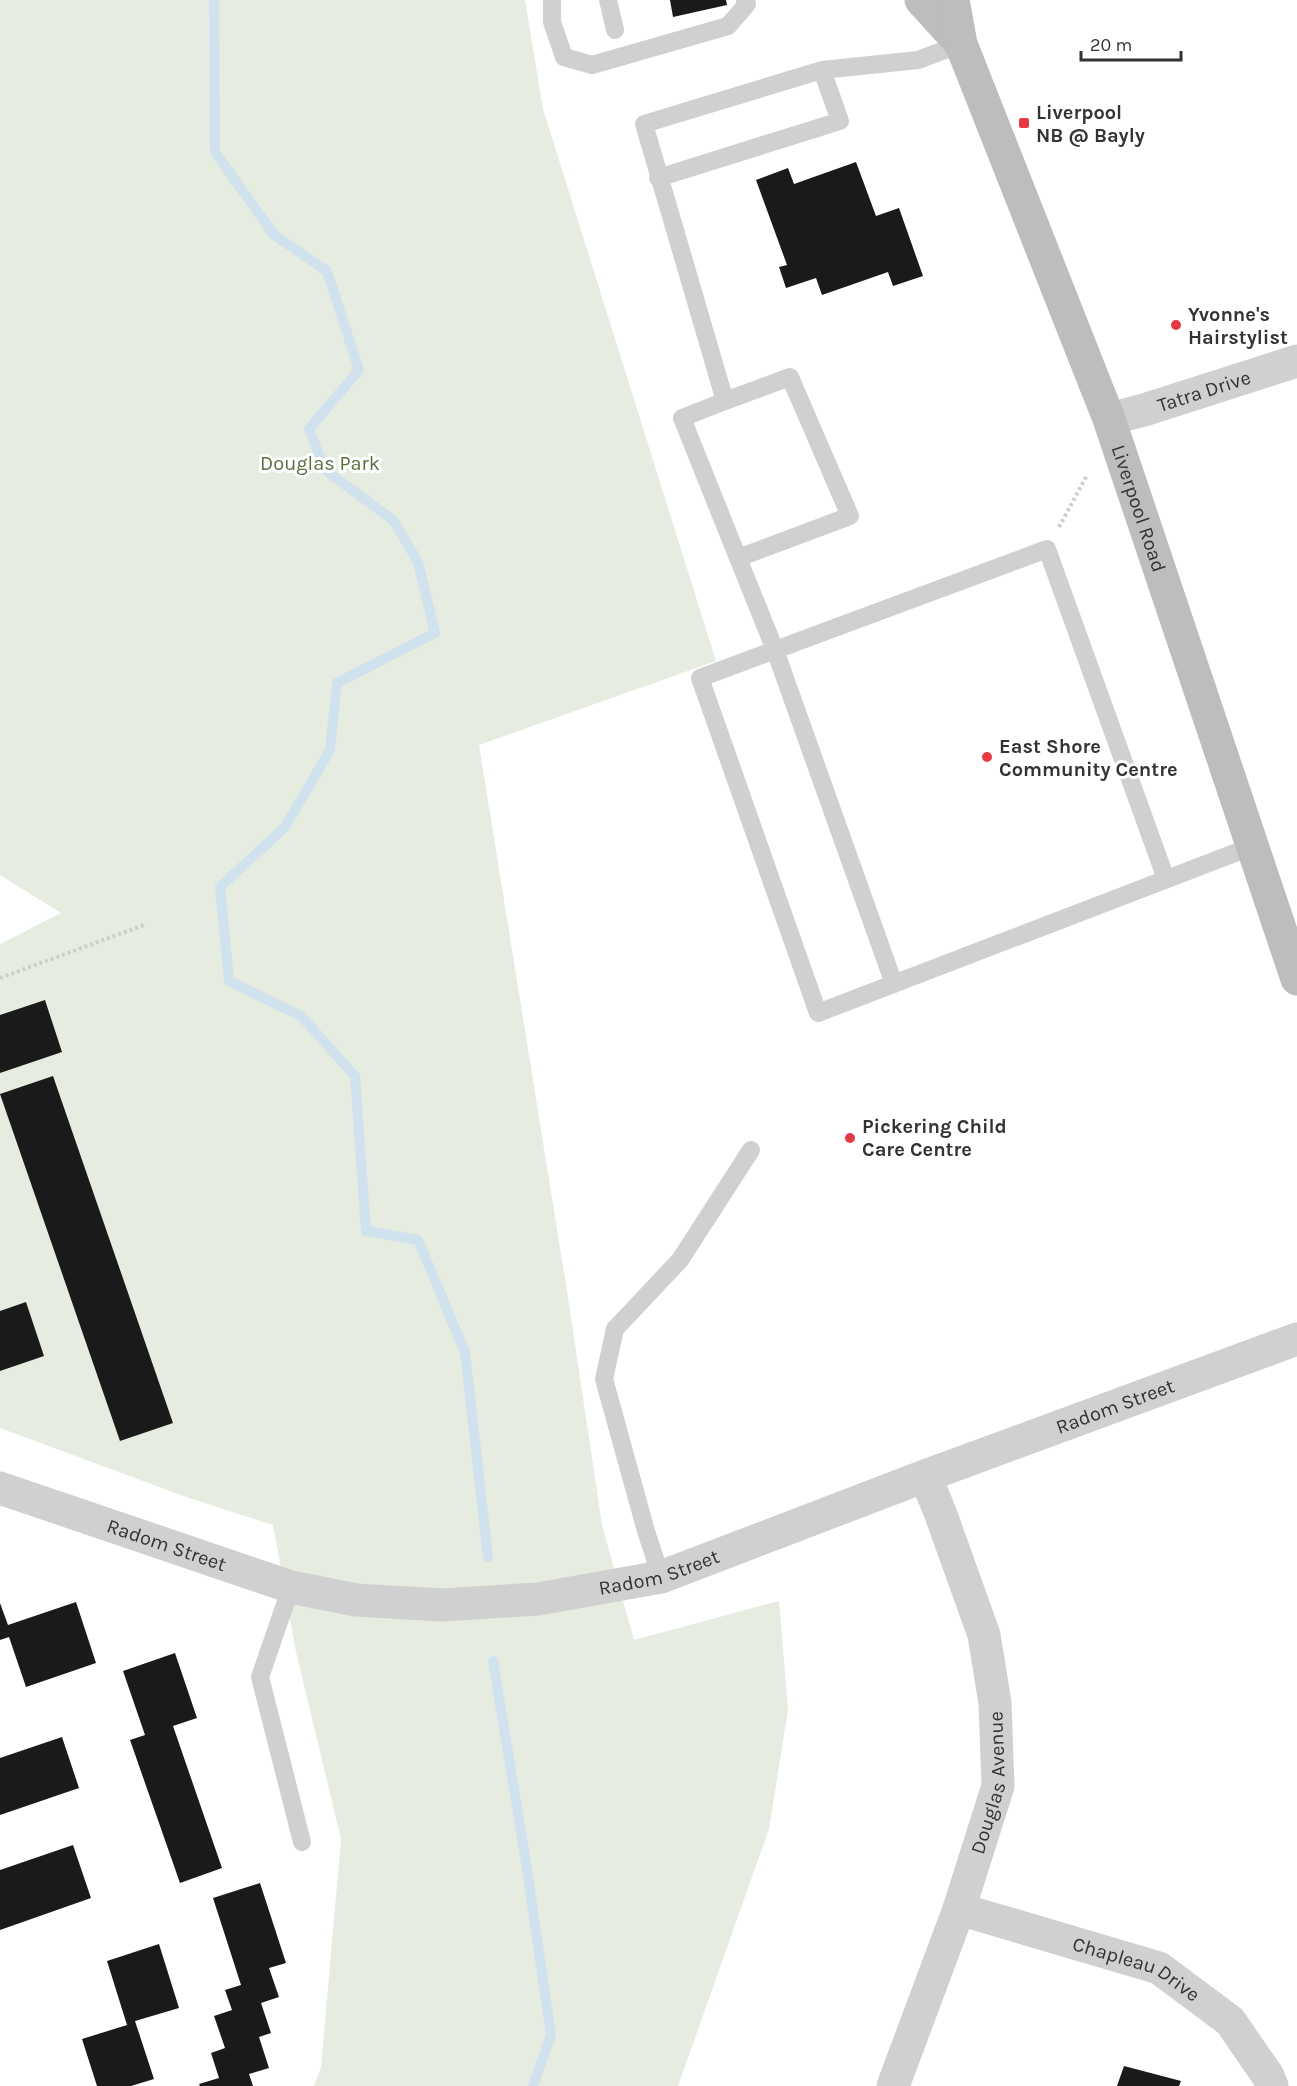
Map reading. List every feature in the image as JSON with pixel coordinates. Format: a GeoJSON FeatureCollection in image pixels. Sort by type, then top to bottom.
{"type":"FeatureCollection","features":[{"type":"Feature","properties":{"kind":"street","name":"Liverpool Road"},"geometry":{"type":"LineString","coordinates":[[921,0],[961,44]]}},
{"type":"Feature","properties":{"kind":"street","name":"Liverpool Road"},"geometry":{"type":"LineString","coordinates":[[953,0],[961,44],[1110,418],[1297,979]]}},
{"type":"Feature","properties":{"kind":"street","name":"Tatra Drive"},"geometry":{"type":"LineString","coordinates":[[1110,418],[1144,410],[1297,361]]}},
{"type":"Feature","properties":{"kind":"street","name":"Radom Street"},"geometry":{"type":"LineString","coordinates":[[0,1488],[291,1587],[356,1600],[442,1605],[538,1599],[661,1577],[925,1476],[1297,1339]]}},
{"type":"Feature","properties":{"kind":"street","name":"Douglas Avenue"},"geometry":{"type":"LineString","coordinates":[[893,2086],[958,1909],[998,1786],[995,1703],[984,1635],[925,1476]]}},
{"type":"Feature","properties":{"kind":"street","name":"Chapleau Drive"},"geometry":{"type":"LineString","coordinates":[[958,1909],[1159,1968],[1230,2021],[1268,2076],[1272,2086]]}},
{"type":"Feature","properties":{"kind":"lane"},"geometry":{"type":"LineString","coordinates":[[552,0],[552,22],[564,57],[592,65],[728,26],[747,4],[746,0]]}},
{"type":"Feature","properties":{"kind":"lane"},"geometry":{"type":"LineString","coordinates":[[608,0],[615,30]]}},
{"type":"Feature","properties":{"kind":"lane"},"geometry":{"type":"LineString","coordinates":[[725,401],[644,124],[822,70],[918,60],[961,44]]}},
{"type":"Feature","properties":{"kind":"lane"},"geometry":{"type":"LineString","coordinates":[[658,178],[840,122],[822,70]]}},
{"type":"Feature","properties":{"kind":"lane"},"geometry":{"type":"LineString","coordinates":[[738,558],[850,516],[790,377],[682,418],[738,558],[775,650],[894,984]]}},
{"type":"Feature","properties":{"kind":"lane"},"geometry":{"type":"LineString","coordinates":[[1166,879],[1047,549],[700,678],[818,1013],[1253,846]]}},
{"type":"Feature","properties":{"kind":"lane"},"geometry":{"type":"LineString","coordinates":[[661,1577],[604,1379],[615,1329],[680,1260],[751,1150]]}},
{"type":"Feature","properties":{"kind":"lane"},"geometry":{"type":"LineString","coordinates":[[291,1587],[260,1677],[302,1842]]}},
{"type":"Feature","properties":{"kind":"path"},"geometry":{"type":"LineString","coordinates":[[1047,549],[1086,477]]}},
{"type":"Feature","properties":{"kind":"path"},"geometry":{"type":"LineString","coordinates":[[0,978],[144,925]]}},
{"type":"Feature","properties":{"kind":"green space","name":"Douglas Park"},"geometry":{"type":"Polygon","coordinates":[[[0,0],[525,0],[543,109],[716,661],[479,745],[567,1291],[602,1525],[634,1640],[779,1601],[788,1710],[769,1829],[678,2086],[314,2086],[321,2067],[341,1839],[296,1652],[273,1525],[189,1498],[0,1428],[0,944],[61,913],[0,875],[0,0]]]}},
{"type":"Feature","properties":{"kind":"building"},"geometry":{"type":"Polygon","coordinates":[[[670,0],[726,0],[727,5],[673,17],[670,0]]]}},
{"type":"Feature","properties":{"kind":"building"},"geometry":{"type":"Polygon","coordinates":[[[856,162],[876,216],[899,208],[923,276],[893,286],[888,272],[822,295],[816,278],[786,288],[779,267],[787,265],[756,180],[788,168],[794,184],[856,162]]]}},
{"type":"Feature","properties":{"kind":"building"},"geometry":{"type":"Polygon","coordinates":[[[45,1000],[62,1052],[0,1073],[0,1015],[45,1000]]]}},
{"type":"Feature","properties":{"kind":"building"},"geometry":{"type":"Polygon","coordinates":[[[53,1076],[173,1423],[120,1441],[0,1094],[53,1076]]]}},
{"type":"Feature","properties":{"kind":"building"},"geometry":{"type":"Polygon","coordinates":[[[26,1302],[44,1356],[0,1371],[0,1311],[26,1302]]]}},
{"type":"Feature","properties":{"kind":"building"},"geometry":{"type":"Polygon","coordinates":[[[76,1602],[96,1663],[26,1687],[9,1637],[0,1640],[0,1603],[8,1625],[76,1602]]]}},
{"type":"Feature","properties":{"kind":"building"},"geometry":{"type":"Polygon","coordinates":[[[175,1653],[197,1718],[173,1726],[222,1868],[180,1883],[130,1740],[145,1735],[123,1671],[175,1653]]]}},
{"type":"Feature","properties":{"kind":"building"},"geometry":{"type":"Polygon","coordinates":[[[62,1737],[79,1788],[0,1815],[0,1758],[62,1737]]]}},
{"type":"Feature","properties":{"kind":"building"},"geometry":{"type":"Polygon","coordinates":[[[73,1845],[91,1898],[0,1930],[0,1870],[73,1845]]]}},
{"type":"Feature","properties":{"kind":"building"},"geometry":{"type":"Polygon","coordinates":[[[260,1883],[286,1963],[269,1968],[279,1997],[261,2003],[271,2033],[259,2037],[269,2068],[249,2074],[253,2086],[200,2086],[199,2084],[219,2078],[211,2053],[225,2048],[214,2016],[232,2010],[225,1990],[241,1985],[213,1898],[260,1883]]]}},
{"type":"Feature","properties":{"kind":"building"},"geometry":{"type":"Polygon","coordinates":[[[159,1944],[179,2008],[135,2021],[154,2079],[131,2086],[97,2086],[82,2039],[127,2025],[107,1961],[159,1944]]]}},
{"type":"Feature","properties":{"kind":"building"},"geometry":{"type":"Polygon","coordinates":[[[1124,2066],[1181,2081],[1179,2086],[1117,2086],[1124,2066]]]}},
{"type":"Feature","properties":{"kind":"waterway"},"geometry":{"type":"LineString","coordinates":[[214,1],[215,152],[274,235],[327,271],[359,370],[309,429],[325,470],[393,520],[418,562],[435,633],[337,683],[330,750],[285,827],[220,887],[229,981],[301,1016],[355,1076],[366,1231],[418,1240],[465,1352],[488,1557]]}},
{"type":"Feature","properties":{"kind":"waterway"},"geometry":{"type":"LineString","coordinates":[[493,1661],[551,2035],[533,2086]]}},
{"type":"Feature","properties":{"kind":"place","name":"Liverpool NB @ Bayly"},"geometry":{"type":"Point","coordinates":[1024,123]}},
{"type":"Feature","properties":{"kind":"place","name":"Yvonne's Hairstylist"},"geometry":{"type":"Point","coordinates":[1176,325]}},
{"type":"Feature","properties":{"kind":"place","name":"East Shore Community Centre"},"geometry":{"type":"Point","coordinates":[987,757]}},
{"type":"Feature","properties":{"kind":"place","name":"Pickering Child Care Centre"},"geometry":{"type":"Point","coordinates":[850,1138]}}]}
